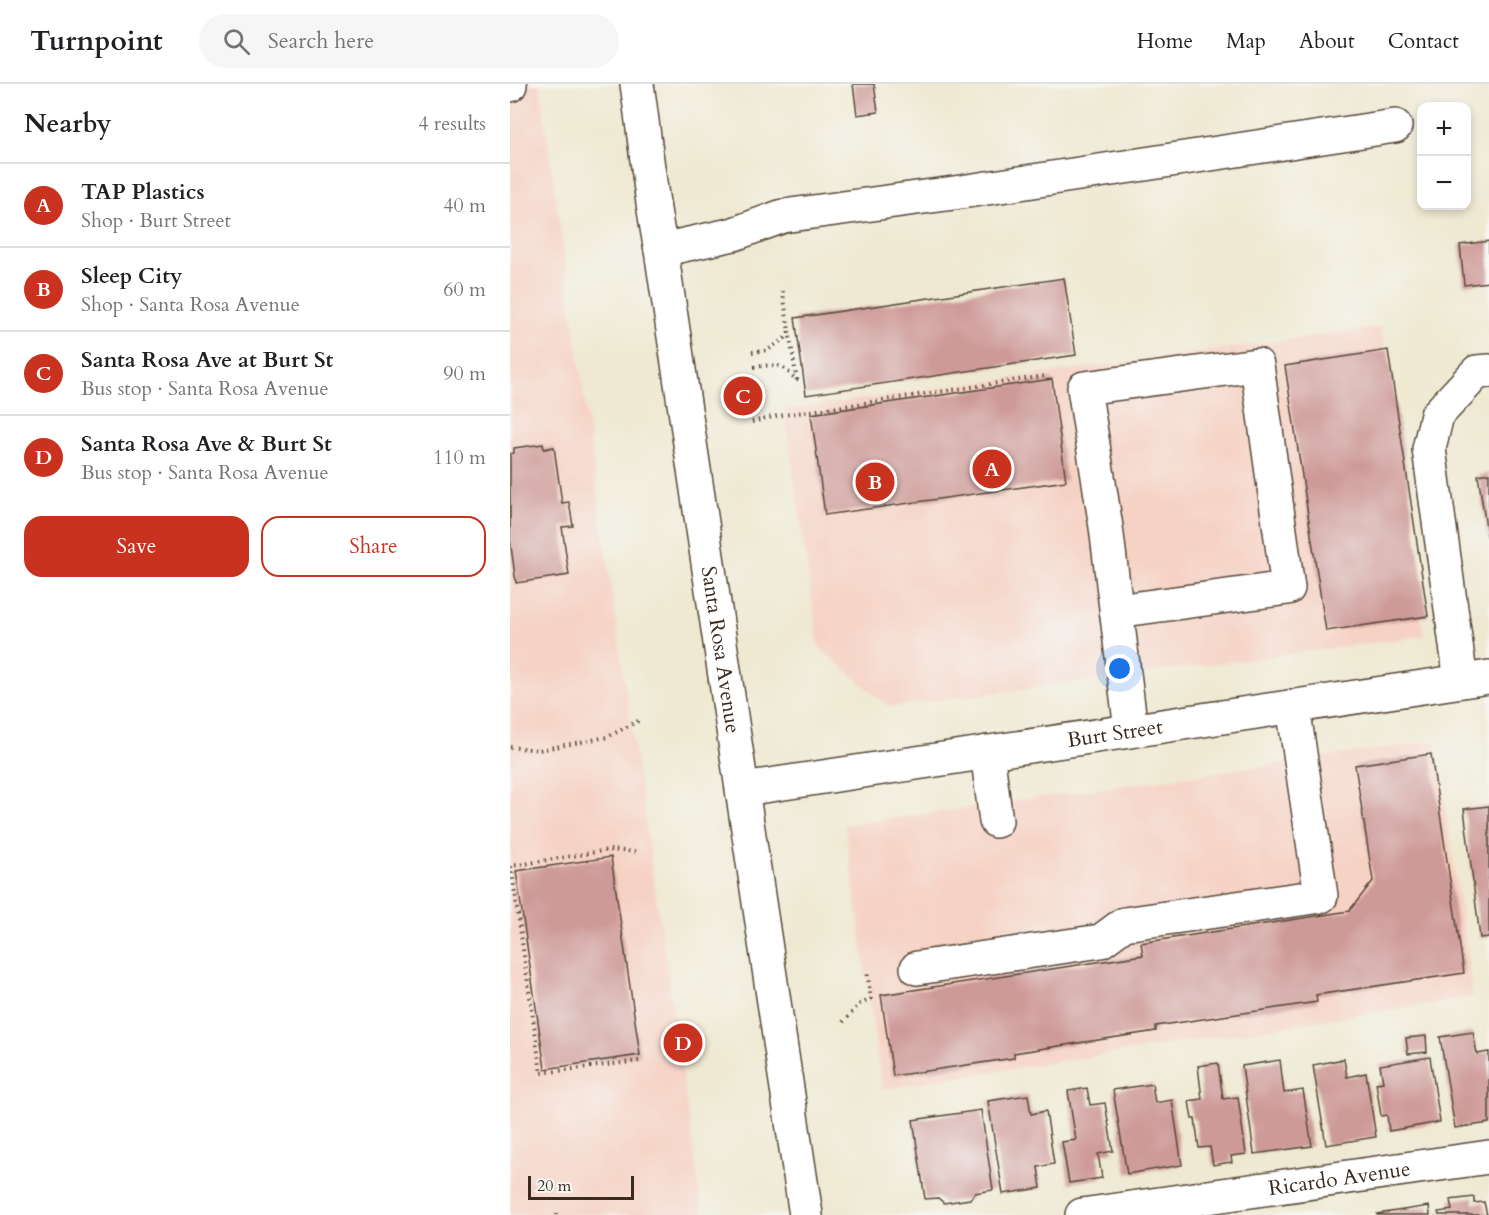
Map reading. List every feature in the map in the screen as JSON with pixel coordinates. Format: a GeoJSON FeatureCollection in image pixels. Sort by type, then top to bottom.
{"type":"FeatureCollection","features":[{"type":"Feature","properties":{"kind":"street","name":"Santa Rosa Avenue"},"geometry":{"type":"LineString","coordinates":[[637,84],[654,213],[806,1215]]}},
{"type":"Feature","properties":{"kind":"street"},"geometry":{"type":"LineString","coordinates":[[661,250],[734,234],[783,216],[954,193],[1395,126]]}},
{"type":"Feature","properties":{"kind":"street"},"geometry":{"type":"LineString","coordinates":[[1116,611],[1288,588],[1257,365],[1084,388],[1106,527],[1116,611],[1131,730]]}},
{"type":"Feature","properties":{"kind":"street"},"geometry":{"type":"LineString","coordinates":[[1475,679],[1429,449],[1437,416],[1477,372],[1489,370]]}},
{"type":"Feature","properties":{"kind":"street","name":"Burt Street"},"geometry":{"type":"LineString","coordinates":[[743,789],[1475,679]]}},
{"type":"Feature","properties":{"kind":"street"},"geometry":{"type":"LineString","coordinates":[[916,968],[1101,941],[1124,924],[1321,896],[1293,706]]}},
{"type":"Feature","properties":{"kind":"street"},"geometry":{"type":"LineString","coordinates":[[987,752],[996,821]]}},
{"type":"Feature","properties":{"kind":"street","name":"Ricardo Avenue"},"geometry":{"type":"LineString","coordinates":[[1082,1215],[1489,1157]]}},
{"type":"Feature","properties":{"kind":"path"},"geometry":{"type":"LineString","coordinates":[[754,367],[770,365],[783,367],[795,380],[799,381],[782,287]]}},
{"type":"Feature","properties":{"kind":"path"},"geometry":{"type":"LineString","coordinates":[[752,352],[768,350],[785,338],[789,331]]}},
{"type":"Feature","properties":{"kind":"path"},"geometry":{"type":"LineString","coordinates":[[752,422],[777,416],[1045,376]]}},
{"type":"Feature","properties":{"kind":"path"},"geometry":{"type":"LineString","coordinates":[[510,747],[539,750],[607,737],[640,720]]}},
{"type":"Feature","properties":{"kind":"path"},"geometry":{"type":"LineString","coordinates":[[639,852],[609,849],[511,866],[541,1073],[639,1061]]}},
{"type":"Feature","properties":{"kind":"path"},"geometry":{"type":"LineString","coordinates":[[843,1022],[860,1004],[871,999],[867,971]]}},
{"type":"Feature","properties":{"kind":"shaded area"},"geometry":{"type":"Polygon","coordinates":[[[510,84],[540,84],[703,1215],[510,1215],[510,84]]]}},
{"type":"Feature","properties":{"kind":"shaded area"},"geometry":{"type":"Polygon","coordinates":[[[1381,327],[1424,636],[889,707],[819,647],[784,410],[1381,327]]]}},
{"type":"Feature","properties":{"kind":"shaded area"},"geometry":{"type":"Polygon","coordinates":[[[1436,741],[1473,997],[882,1089],[845,825],[1436,741]]]}},
{"type":"Feature","properties":{"kind":"building"},"geometry":{"type":"Polygon","coordinates":[[[853,84],[874,84],[878,112],[857,115],[853,84]]]}},
{"type":"Feature","properties":{"kind":"building"},"geometry":{"type":"Polygon","coordinates":[[[1489,241],[1489,282],[1464,285],[1460,245],[1489,241]]]}},
{"type":"Feature","properties":{"kind":"building"},"geometry":{"type":"Polygon","coordinates":[[[1064,278],[1076,355],[806,395],[795,318],[1064,278]]]}},
{"type":"Feature","properties":{"kind":"building"},"geometry":{"type":"Polygon","coordinates":[[[1388,350],[1428,616],[1326,631],[1285,366],[1388,350]]]}},
{"type":"Feature","properties":{"kind":"building"},"geometry":{"type":"Polygon","coordinates":[[[1052,379],[1066,481],[825,515],[811,414],[1052,379]]]}},
{"type":"Feature","properties":{"kind":"building"},"geometry":{"type":"Polygon","coordinates":[[[543,444],[544,449],[554,447],[562,503],[569,502],[573,526],[562,527],[569,575],[516,583],[510,539],[510,454],[514,453],[514,448],[543,444]]]}},
{"type":"Feature","properties":{"kind":"building"},"geometry":{"type":"Polygon","coordinates":[[[1489,473],[1489,540],[1488,540],[1478,475],[1489,473]]]}},
{"type":"Feature","properties":{"kind":"building"},"geometry":{"type":"Polygon","coordinates":[[[1431,754],[1464,973],[1316,995],[1317,1002],[1156,1026],[1156,1031],[1014,1053],[1014,1058],[893,1076],[881,995],[1143,955],[1141,943],[1349,911],[1373,881],[1355,765],[1431,754]]]}},
{"type":"Feature","properties":{"kind":"building"},"geometry":{"type":"Polygon","coordinates":[[[1489,806],[1489,937],[1480,938],[1464,809],[1489,806]]]}},
{"type":"Feature","properties":{"kind":"building"},"geometry":{"type":"Polygon","coordinates":[[[611,857],[640,1055],[545,1069],[516,871],[611,857]]]}},
{"type":"Feature","properties":{"kind":"building"},"geometry":{"type":"Polygon","coordinates":[[[1473,1032],[1477,1054],[1489,1052],[1489,1123],[1455,1128],[1440,1037],[1473,1032]]]}},
{"type":"Feature","properties":{"kind":"building"},"geometry":{"type":"Polygon","coordinates":[[[1426,1036],[1427,1052],[1408,1054],[1406,1038],[1426,1036]]]}},
{"type":"Feature","properties":{"kind":"building"},"geometry":{"type":"Polygon","coordinates":[[[1430,1057],[1440,1122],[1389,1131],[1387,1115],[1381,1116],[1376,1083],[1383,1082],[1380,1065],[1430,1057]]]}},
{"type":"Feature","properties":{"kind":"building"},"geometry":{"type":"Polygon","coordinates":[[[1344,1059],[1347,1077],[1366,1073],[1376,1137],[1326,1145],[1313,1065],[1344,1059]]]}},
{"type":"Feature","properties":{"kind":"building"},"geometry":{"type":"Polygon","coordinates":[[[1280,1060],[1284,1093],[1303,1090],[1312,1146],[1254,1154],[1242,1066],[1280,1060]]]}},
{"type":"Feature","properties":{"kind":"building"},"geometry":{"type":"Polygon","coordinates":[[[1218,1063],[1223,1099],[1238,1097],[1246,1154],[1231,1156],[1232,1162],[1213,1165],[1210,1147],[1199,1148],[1195,1119],[1192,1119],[1189,1101],[1202,1099],[1198,1066],[1218,1063]]]}},
{"type":"Feature","properties":{"kind":"building"},"geometry":{"type":"Polygon","coordinates":[[[1152,1084],[1155,1103],[1172,1100],[1182,1165],[1127,1174],[1113,1090],[1152,1084]]]}},
{"type":"Feature","properties":{"kind":"building"},"geometry":{"type":"Polygon","coordinates":[[[1087,1088],[1090,1105],[1105,1103],[1113,1151],[1098,1154],[1102,1178],[1069,1183],[1062,1142],[1076,1140],[1068,1091],[1087,1088]]]}},
{"type":"Feature","properties":{"kind":"building"},"geometry":{"type":"Polygon","coordinates":[[[1028,1095],[1031,1114],[1046,1111],[1054,1164],[1038,1167],[1041,1188],[1003,1194],[988,1101],[1028,1095]]]}},
{"type":"Feature","properties":{"kind":"building"},"geometry":{"type":"Polygon","coordinates":[[[981,1110],[993,1190],[975,1193],[970,1199],[944,1203],[938,1198],[925,1199],[913,1120],[981,1110]]]}},
{"type":"Feature","properties":{"kind":"building"},"geometry":{"type":"Polygon","coordinates":[[[1474,1197],[1474,1203],[1484,1202],[1487,1215],[1439,1215],[1438,1212],[1452,1210],[1450,1200],[1474,1197]]]}},
{"type":"Feature","properties":{"kind":"building"},"geometry":{"type":"Polygon","coordinates":[[[1429,1206],[1430,1215],[1377,1215],[1377,1214],[1429,1206]]]}},
{"type":"Feature","properties":{"kind":"place","name":"Santa Rosa Ave at Burt St"},"geometry":{"type":"Point","coordinates":[743,396]}},
{"type":"Feature","properties":{"kind":"place","name":"TAP Plastics"},"geometry":{"type":"Point","coordinates":[992,469]}},
{"type":"Feature","properties":{"kind":"place","name":"Sleep City"},"geometry":{"type":"Point","coordinates":[875,482]}},
{"type":"Feature","properties":{"kind":"place","name":"Santa Rosa Ave & Burt St"},"geometry":{"type":"Point","coordinates":[683,1043]}}]}
